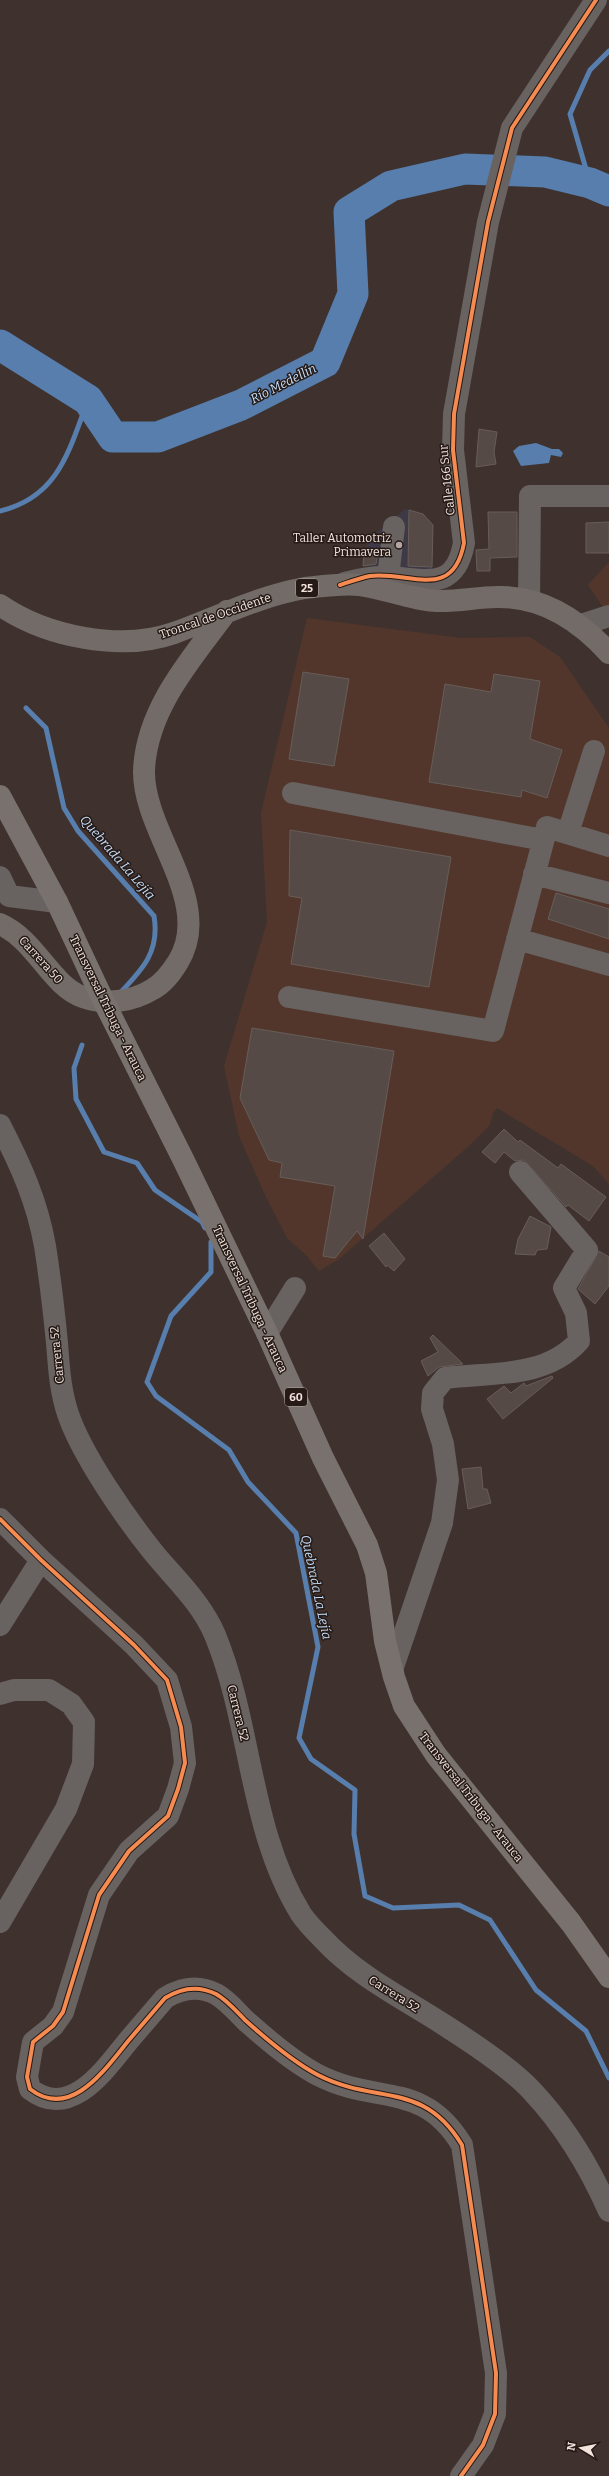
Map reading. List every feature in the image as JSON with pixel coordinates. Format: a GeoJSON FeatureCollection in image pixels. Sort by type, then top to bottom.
{"type":"FeatureCollection","features":[{"type":"Feature","properties":{"kind":"highway","name":"Transversal Tribuga - Arauca"},"geometry":{"type":"LineString","coordinates":[[0,796],[57,902],[104,1002],[267,1333],[323,1458],[367,1545],[376,1572],[385,1641],[393,1667],[394,1677],[404,1706],[436,1755],[571,1923],[609,1977]]}},
{"type":"Feature","properties":{"kind":"main road","name":"Troncal de Occidente"},"geometry":{"type":"LineString","coordinates":[[0,605],[49,629],[74,636],[111,640],[146,638],[172,634],[228,611],[271,596],[305,588],[358,585],[403,596],[440,601],[498,597],[529,600],[546,605],[581,624],[609,653]]}},
{"type":"Feature","properties":{"kind":"main road","name":"Carrera 50"},"geometry":{"type":"LineString","coordinates":[[0,924],[12,929],[33,948],[66,988],[82,997],[104,1002],[130,1000],[158,986],[171,973],[182,955],[188,936],[188,913],[171,859],[152,811],[144,772],[146,751],[161,708],[182,671],[228,611]]}},
{"type":"Feature","properties":{"kind":"street","name":"Calle 166 Sur"},"geometry":{"type":"LineString","coordinates":[[340,585],[369,576],[388,576],[427,580],[442,578],[455,569],[461,557],[464,543],[453,450],[454,414],[488,222],[512,128],[596,0]]}},
{"type":"Feature","properties":{"kind":"street"},"geometry":{"type":"LineString","coordinates":[[529,600],[530,496],[609,496]]}},
{"type":"Feature","properties":{"kind":"street"},"geometry":{"type":"LineString","coordinates":[[388,576],[394,527]]}},
{"type":"Feature","properties":{"kind":"street"},"geometry":{"type":"LineString","coordinates":[[581,624],[609,616]]}},
{"type":"Feature","properties":{"kind":"street"},"geometry":{"type":"LineString","coordinates":[[568,833],[594,751]]}},
{"type":"Feature","properties":{"kind":"street"},"geometry":{"type":"LineString","coordinates":[[293,793],[543,840]]}},
{"type":"Feature","properties":{"kind":"street"},"geometry":{"type":"LineString","coordinates":[[289,997],[493,1031],[547,827],[609,846]]}},
{"type":"Feature","properties":{"kind":"street"},"geometry":{"type":"LineString","coordinates":[[534,874],[609,892]]}},
{"type":"Feature","properties":{"kind":"street"},"geometry":{"type":"LineString","coordinates":[[0,877],[9,896],[57,902]]}},
{"type":"Feature","properties":{"kind":"street"},"geometry":{"type":"LineString","coordinates":[[517,939],[609,965]]}},
{"type":"Feature","properties":{"kind":"street","name":"Carrera 52"},"geometry":{"type":"LineString","coordinates":[[0,1125],[35,1201],[45,1248],[60,1383],[70,1418],[92,1461],[126,1516],[154,1553],[194,1597],[214,1633],[232,1685],[264,1825],[283,1882],[303,1918],[342,1960],[388,1993],[448,2027],[530,2088],[556,2118],[585,2164],[609,2211]]}},
{"type":"Feature","properties":{"kind":"street"},"geometry":{"type":"LineString","coordinates":[[393,1667],[442,1523],[448,1480],[443,1444],[432,1409],[433,1393],[445,1378],[536,1369],[568,1353],[579,1341],[576,1313],[564,1288],[592,1243],[520,1172]]}},
{"type":"Feature","properties":{"kind":"street"},"geometry":{"type":"LineString","coordinates":[[267,1333],[295,1288]]}},
{"type":"Feature","properties":{"kind":"street"},"geometry":{"type":"LineString","coordinates":[[0,1519],[41,1560],[134,1645],[167,1680],[181,1727],[185,1763],[178,1789],[168,1816],[129,1851],[99,1895],[63,2012],[53,2026],[33,2042],[27,2077],[30,2089],[40,2097],[54,2100],[67,2097],[84,2089],[108,2067],[165,1998],[175,1991],[186,1988],[201,1989],[217,1995],[262,2035],[317,2075],[358,2091],[416,2102],[432,2109],[450,2125],[462,2144],[496,2373],[495,2414],[482,2445],[461,2476]]}},
{"type":"Feature","properties":{"kind":"street"},"geometry":{"type":"LineString","coordinates":[[0,1625],[41,1560]]}},
{"type":"Feature","properties":{"kind":"street"},"geometry":{"type":"LineString","coordinates":[[0,1694],[14,1690],[49,1690],[71,1704],[84,1722],[83,1764],[66,1809],[0,1922]]}},
{"type":"Feature","properties":{"kind":"shaded area","name":"Taller Automotriz Primavera"},"geometry":{"type":"Polygon","coordinates":[[[405,509],[423,514],[433,527],[432,573],[363,566],[368,540],[405,509]]]}},
{"type":"Feature","properties":{"kind":"shaded area"},"geometry":{"type":"Polygon","coordinates":[[[609,562],[609,616],[588,585],[609,562]]]}},
{"type":"Feature","properties":{"kind":"shaded area"},"geometry":{"type":"Polygon","coordinates":[[[307,618],[461,638],[530,637],[560,657],[609,728],[609,1184],[593,1166],[497,1108],[493,1113],[490,1125],[470,1145],[339,1259],[319,1271],[306,1255],[287,1238],[266,1197],[239,1136],[224,1066],[267,922],[261,813],[307,618]]]}},
{"type":"Feature","properties":{"kind":"water"},"geometry":{"type":"Polygon","coordinates":[[[536,443],[552,449],[559,449],[563,453],[561,457],[551,455],[549,463],[521,466],[513,451],[519,446],[536,443]]]}},
{"type":"Feature","properties":{"kind":"building"},"geometry":{"type":"Polygon","coordinates":[[[479,429],[497,432],[494,452],[496,464],[476,467],[479,429]]]}},
{"type":"Feature","properties":{"kind":"building"},"geometry":{"type":"Polygon","coordinates":[[[409,510],[423,514],[433,525],[432,567],[408,566],[409,510]]]}},
{"type":"Feature","properties":{"kind":"building"},"geometry":{"type":"Polygon","coordinates":[[[488,512],[517,512],[517,557],[490,558],[490,571],[477,571],[476,550],[489,549],[488,512]]]}},
{"type":"Feature","properties":{"kind":"building"},"geometry":{"type":"Polygon","coordinates":[[[609,522],[609,553],[586,553],[586,523],[609,522]]]}},
{"type":"Feature","properties":{"kind":"building"},"geometry":{"type":"Polygon","coordinates":[[[364,551],[378,552],[376,564],[363,566],[364,551]]]}},
{"type":"Feature","properties":{"kind":"building"},"geometry":{"type":"Polygon","coordinates":[[[303,672],[349,679],[334,766],[289,759],[303,672]]]}},
{"type":"Feature","properties":{"kind":"building"},"geometry":{"type":"Polygon","coordinates":[[[494,674],[540,681],[530,739],[562,750],[547,798],[522,790],[521,797],[429,782],[445,684],[491,692],[494,674]]]}},
{"type":"Feature","properties":{"kind":"building"},"geometry":{"type":"Polygon","coordinates":[[[290,830],[451,857],[429,987],[291,964],[302,898],[289,896],[290,830]]]}},
{"type":"Feature","properties":{"kind":"building"},"geometry":{"type":"Polygon","coordinates":[[[556,893],[609,909],[609,939],[548,919],[556,893]]]}},
{"type":"Feature","properties":{"kind":"building"},"geometry":{"type":"Polygon","coordinates":[[[252,1028],[394,1051],[363,1239],[357,1231],[335,1258],[323,1256],[335,1186],[280,1177],[282,1163],[269,1160],[240,1098],[252,1028]]]}},
{"type":"Feature","properties":{"kind":"building"},"geometry":{"type":"Polygon","coordinates":[[[504,1129],[518,1142],[520,1140],[558,1168],[561,1164],[606,1197],[589,1221],[568,1205],[566,1207],[524,1160],[515,1161],[504,1152],[495,1163],[482,1152],[504,1129]]]}},
{"type":"Feature","properties":{"kind":"building"},"geometry":{"type":"Polygon","coordinates":[[[530,1216],[551,1227],[547,1249],[537,1250],[535,1255],[515,1254],[518,1239],[530,1216]]]}},
{"type":"Feature","properties":{"kind":"building"},"geometry":{"type":"Polygon","coordinates":[[[384,1233],[405,1259],[394,1271],[387,1265],[386,1267],[369,1246],[384,1233]]]}},
{"type":"Feature","properties":{"kind":"building"},"geometry":{"type":"Polygon","coordinates":[[[599,1251],[609,1257],[609,1286],[595,1304],[578,1289],[599,1251]]]}},
{"type":"Feature","properties":{"kind":"building"},"geometry":{"type":"Polygon","coordinates":[[[433,1335],[463,1364],[439,1367],[428,1376],[421,1361],[438,1352],[430,1338],[433,1335]]]}},
{"type":"Feature","properties":{"kind":"building"},"geometry":{"type":"Polygon","coordinates":[[[552,1376],[553,1378],[503,1419],[487,1399],[504,1386],[511,1393],[524,1383],[526,1386],[552,1376]]]}},
{"type":"Feature","properties":{"kind":"building"},"geometry":{"type":"Polygon","coordinates":[[[481,1467],[483,1489],[487,1489],[491,1503],[468,1509],[462,1469],[481,1467]]]}},
{"type":"Feature","properties":{"kind":"waterway"},"geometry":{"type":"LineString","coordinates":[[590,183],[570,114],[590,70],[609,51]]}},
{"type":"Feature","properties":{"kind":"waterway","name":"Río Medellín"},"geometry":{"type":"LineString","coordinates":[[0,345],[88,400],[113,437],[158,437],[241,405],[325,362],[353,294],[349,212],[391,186],[465,169],[545,172],[590,183],[609,191]]}},
{"type":"Feature","properties":{"kind":"waterway","name":"Quebrada La Lejía"},"geometry":{"type":"LineString","coordinates":[[0,511],[20,504],[36,495],[49,483],[59,469],[75,436],[88,400]]}},
{"type":"Feature","properties":{"kind":"waterway","name":"Quebrada La Lejía"},"geometry":{"type":"LineString","coordinates":[[26,708],[46,728],[64,808],[78,831],[154,916],[154,939],[148,959],[136,976],[120,993]]}},
{"type":"Feature","properties":{"kind":"waterway","name":"Quebrada La Lejía"},"geometry":{"type":"LineString","coordinates":[[82,1045],[74,1068],[76,1099],[104,1152],[137,1163],[155,1190],[202,1222],[205,1228]]}},
{"type":"Feature","properties":{"kind":"waterway","name":"Quebrada La Lejía"},"geometry":{"type":"LineString","coordinates":[[211,1242],[211,1272],[171,1316],[147,1382],[156,1396],[229,1450],[248,1482],[296,1533],[318,1647],[299,1738],[311,1759],[355,1790],[354,1834],[365,1896],[393,1908],[459,1905],[490,1920],[536,1990],[586,2031],[609,2078]]}},
{"type":"Feature","properties":{"kind":"cycle path"},"geometry":{"type":"LineString","coordinates":[[340,585],[370,576],[428,580],[440,578],[450,572],[458,561],[464,543],[453,450],[454,414],[488,222],[512,128],[596,0]]}},
{"type":"Feature","properties":{"kind":"cycle path"},"geometry":{"type":"LineString","coordinates":[[0,1519],[41,1560],[134,1645],[167,1680],[181,1727],[185,1763],[178,1789],[168,1816],[129,1851],[99,1895],[63,2012],[53,2026],[33,2042],[27,2077],[30,2089],[45,2097],[60,2099],[73,2095],[86,2087],[110,2064],[165,1998],[183,1990],[203,1989],[216,1994],[232,2006],[245,2020],[271,2042],[309,2070],[339,2084],[415,2102],[431,2111],[447,2125],[462,2145],[496,2373],[495,2414],[483,2445],[461,2476]]}},
{"type":"Feature","properties":{"kind":"place","name":"Taller Automotriz Primavera"},"geometry":{"type":"Point","coordinates":[399,545]}}]}
